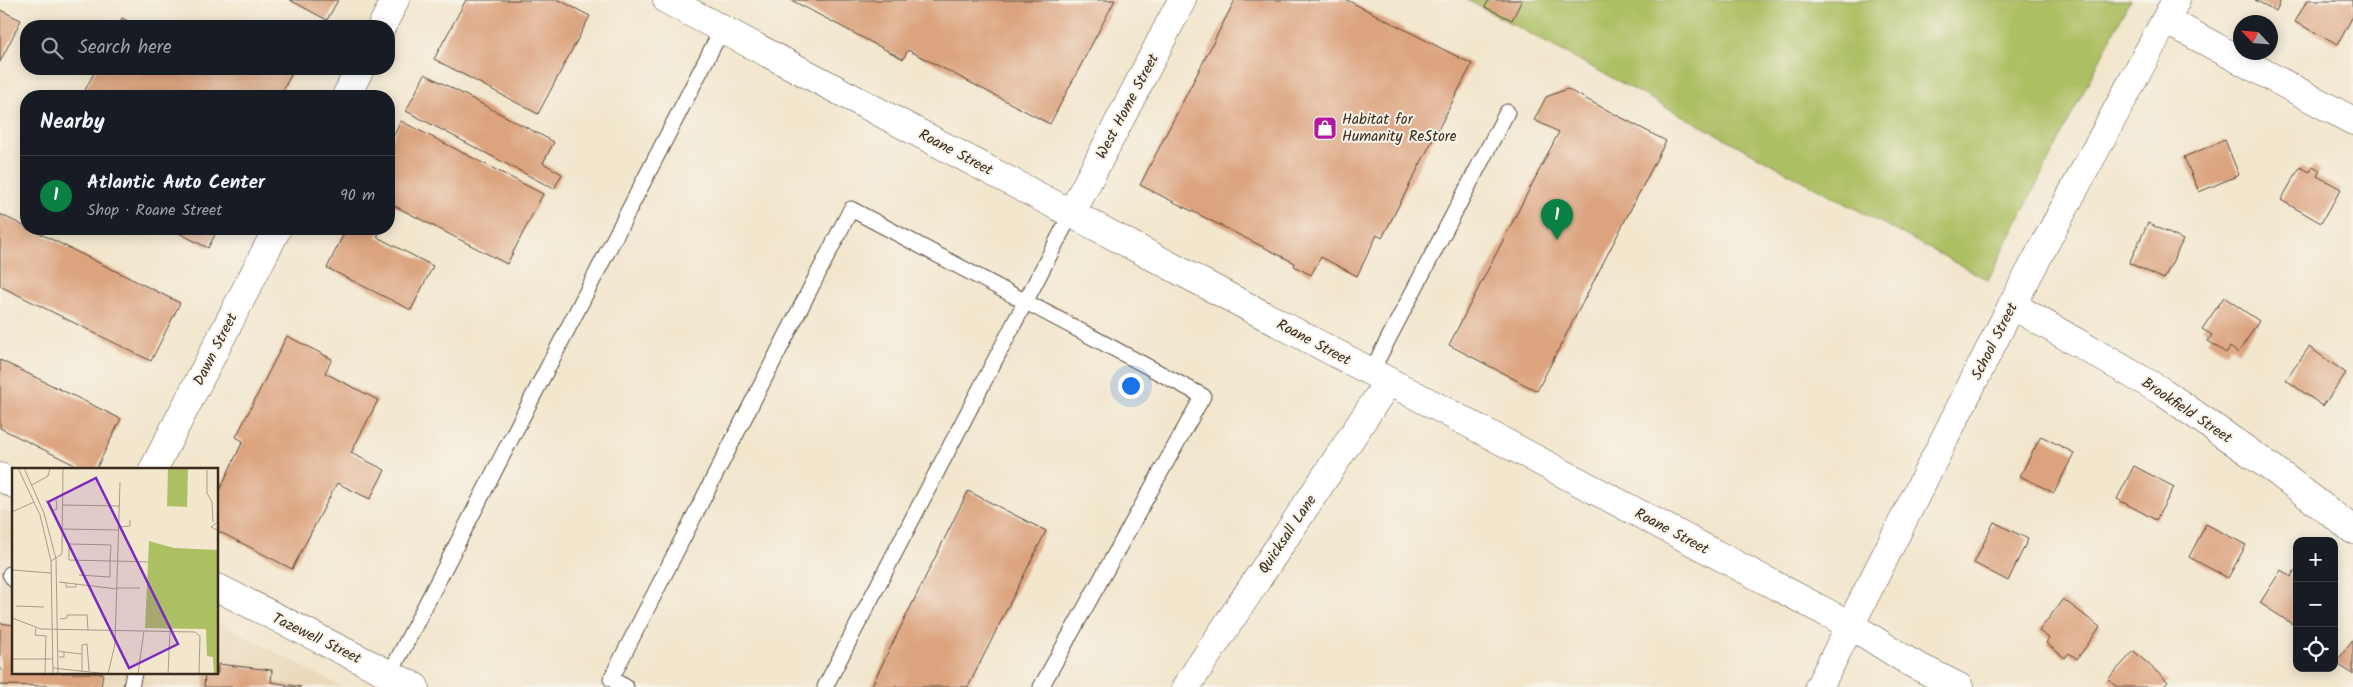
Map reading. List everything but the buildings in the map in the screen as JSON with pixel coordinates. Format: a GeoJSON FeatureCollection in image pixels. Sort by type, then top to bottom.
{"type":"FeatureCollection","features":[{"type":"Feature","properties":{"kind":"street"},"geometry":{"type":"LineString","coordinates":[[385,20],[395,0]]}},
{"type":"Feature","properties":{"kind":"street","name":"West Home Street"},"geometry":{"type":"LineString","coordinates":[[1072,212],[1182,0]]}},
{"type":"Feature","properties":{"kind":"street","name":"Roane Street"},"geometry":{"type":"LineString","coordinates":[[682,3],[722,29],[1072,212],[1852,626],[1911,663],[1959,687]]}},
{"type":"Feature","properties":{"kind":"street"},"geometry":{"type":"LineString","coordinates":[[2171,10],[2353,121]]}},
{"type":"Feature","properties":{"kind":"street","name":"School Street"},"geometry":{"type":"LineString","coordinates":[[1819,687],[1852,626],[2012,305],[2171,10]]}},
{"type":"Feature","properties":{"kind":"street"},"geometry":{"type":"LineString","coordinates":[[349,90],[357,75]]}},
{"type":"Feature","properties":{"kind":"street","name":"Dawn Street"},"geometry":{"type":"LineString","coordinates":[[154,468],[274,235]]}},
{"type":"Feature","properties":{"kind":"street","name":"Brookfield Street"},"geometry":{"type":"LineString","coordinates":[[2012,305],[2163,392],[2276,471],[2353,530]]}},
{"type":"Feature","properties":{"kind":"street","name":"Quicksall Lane"},"geometry":{"type":"LineString","coordinates":[[1186,687],[1380,377]]}},
{"type":"Feature","properties":{"kind":"street"},"geometry":{"type":"LineString","coordinates":[[0,477],[12,483]]}},
{"type":"Feature","properties":{"kind":"street","name":"Tazewell Street"},"geometry":{"type":"LineString","coordinates":[[219,588],[416,687]]}},
{"type":"Feature","properties":{"kind":"lane"},"geometry":{"type":"LineString","coordinates":[[390,674],[722,29]]}},
{"type":"Feature","properties":{"kind":"lane"},"geometry":{"type":"LineString","coordinates":[[1380,377],[1507,112]]}},
{"type":"Feature","properties":{"kind":"lane"},"geometry":{"type":"LineString","coordinates":[[626,687],[611,679],[851,209],[1203,396],[1041,687]]}},
{"type":"Feature","properties":{"kind":"lane"},"geometry":{"type":"LineString","coordinates":[[824,687],[1072,212]]}},
{"type":"Feature","properties":{"kind":"lane"},"geometry":{"type":"LineString","coordinates":[[131,687],[134,674]]}},
{"type":"Feature","properties":{"kind":"shaded area"},"geometry":{"type":"Polygon","coordinates":[[[0,508],[12,515],[12,674],[219,674],[219,623],[342,687],[0,687],[0,508]]]}},
{"type":"Feature","properties":{"kind":"green space"},"geometry":{"type":"Polygon","coordinates":[[[1467,0],[2130,0],[1988,280],[1467,0]]]}},
{"type":"Feature","properties":{"kind":"place","name":"Habitat for Humanity ReStore"},"geometry":{"type":"Point","coordinates":[1325,128]}},
{"type":"Feature","properties":{"kind":"place","name":"Atlantic Auto Center"},"geometry":{"type":"Point","coordinates":[1557,240]}}]}
